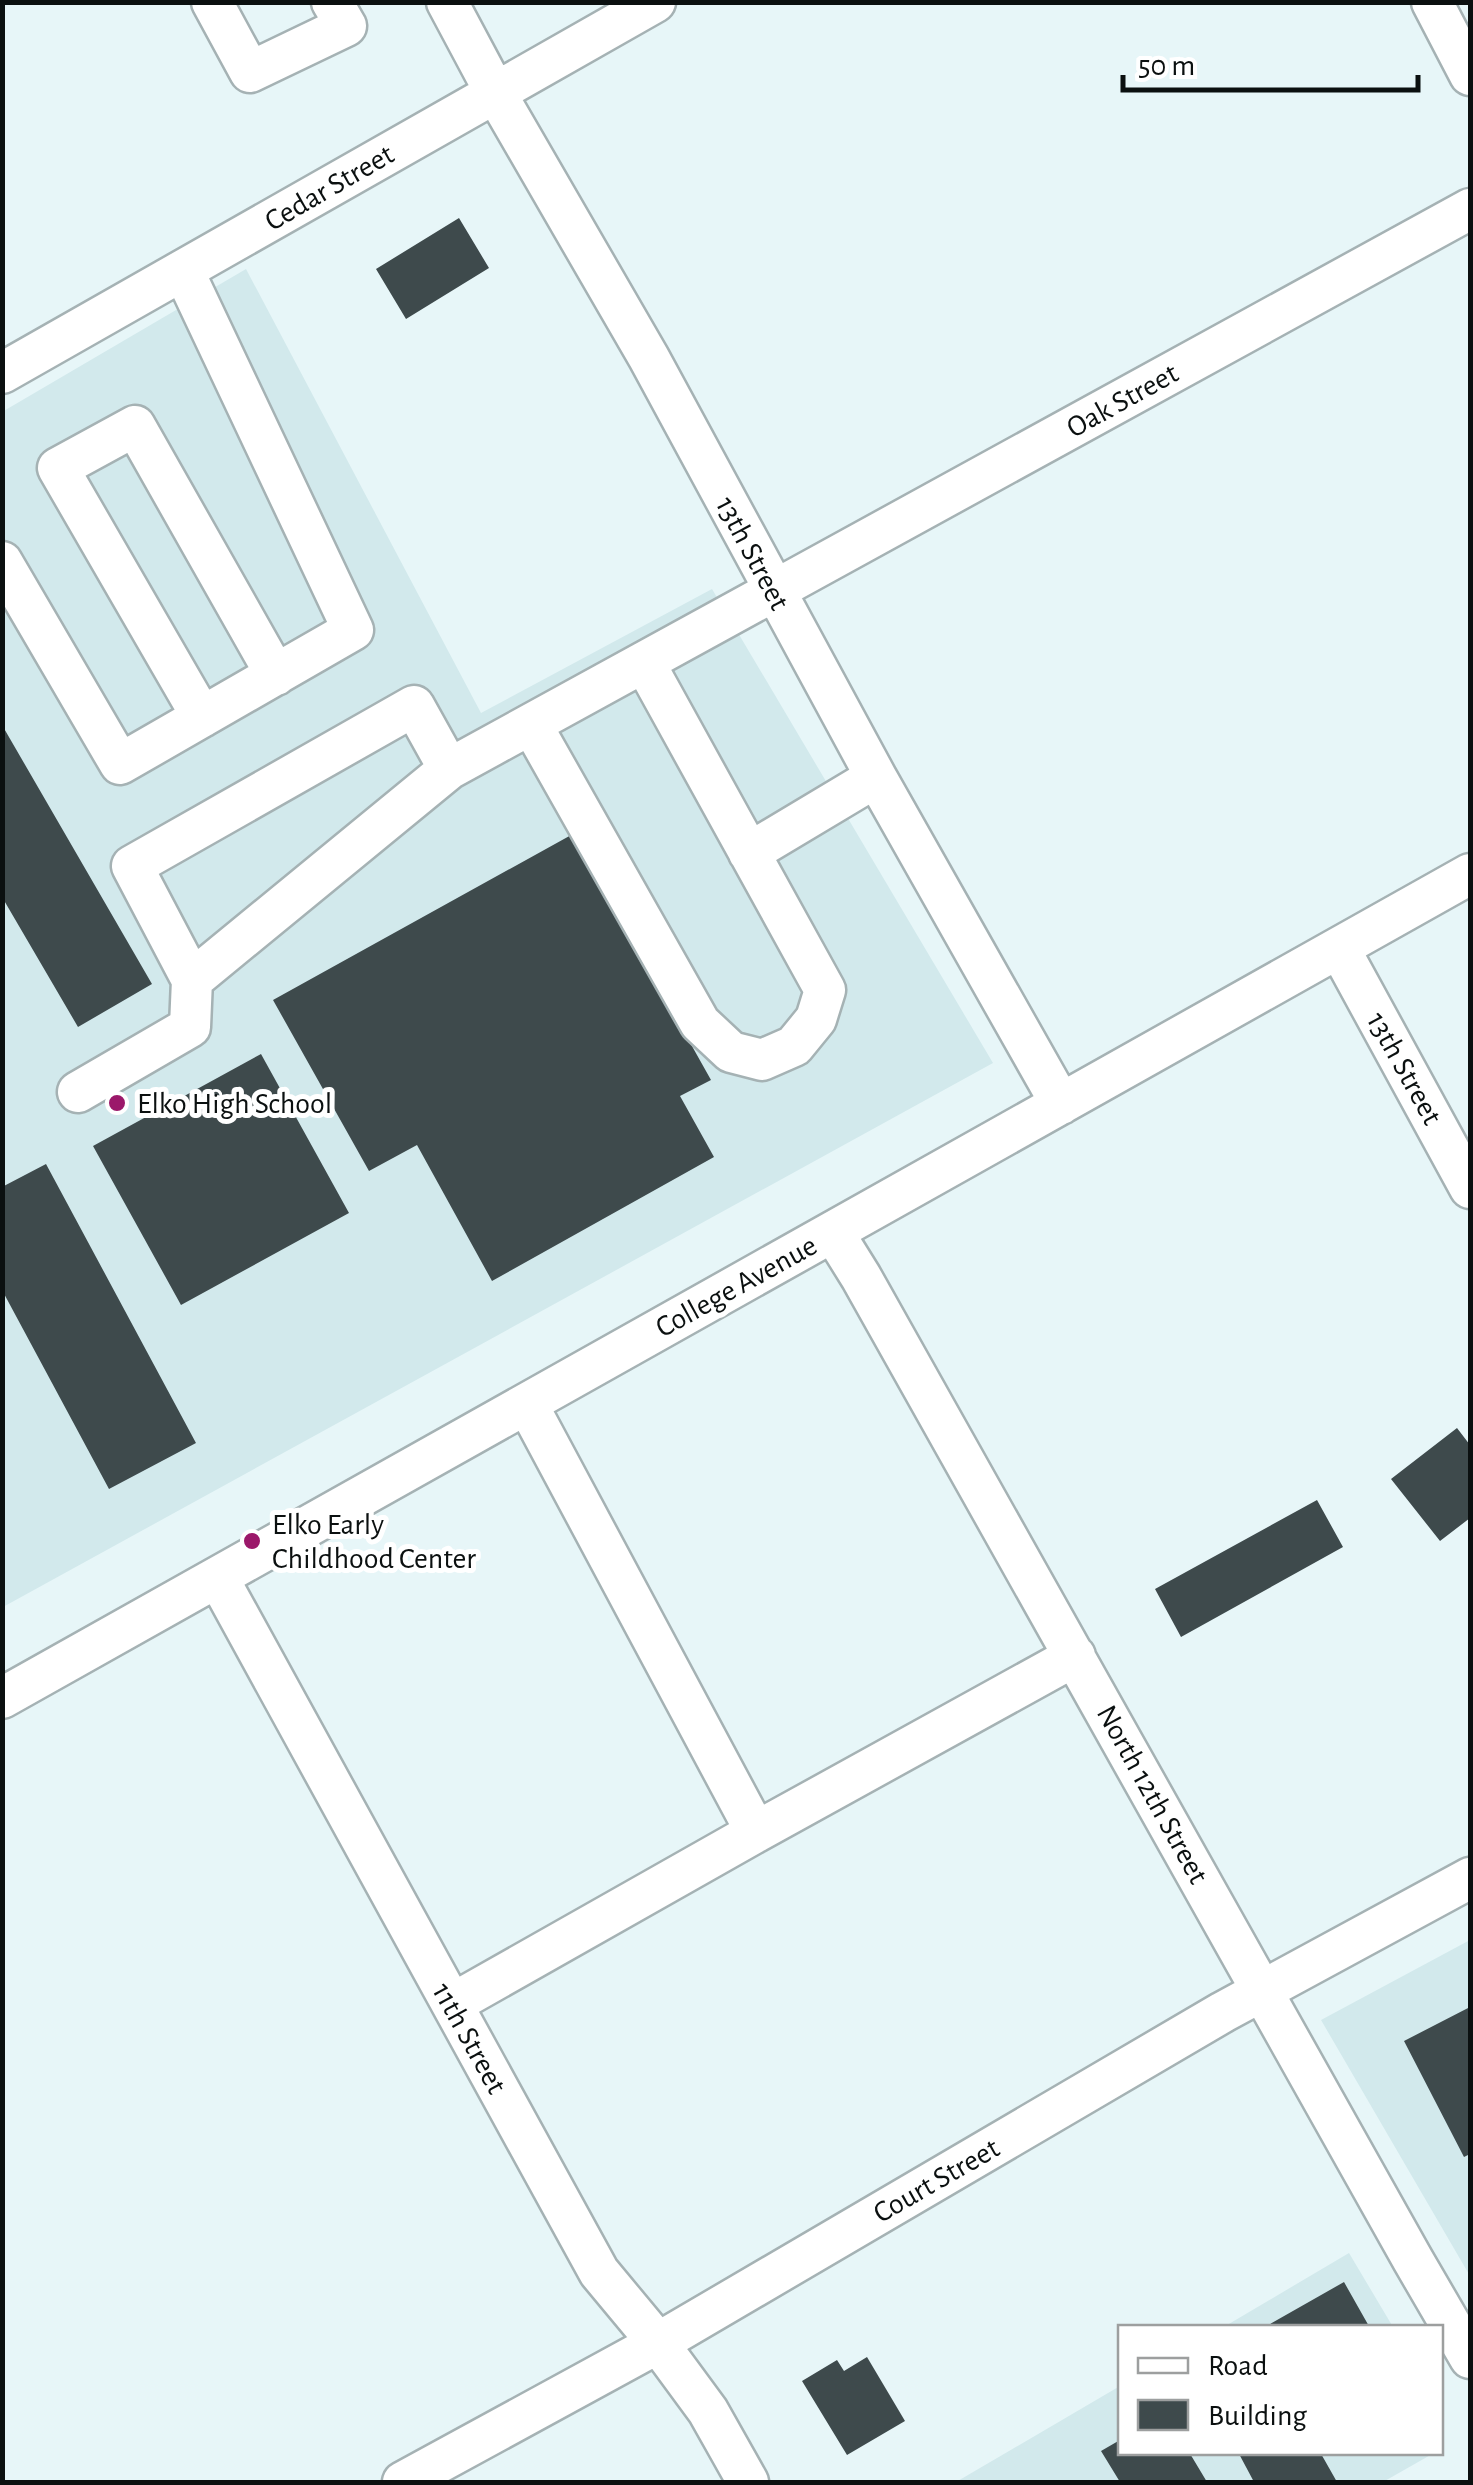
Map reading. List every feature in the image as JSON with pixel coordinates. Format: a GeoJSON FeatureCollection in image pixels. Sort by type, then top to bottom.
{"type":"FeatureCollection","features":[{"type":"Feature","properties":{"kind":"street"},"geometry":{"type":"LineString","coordinates":[[212,2],[250,72],[346,26],[332,2]]}},
{"type":"Feature","properties":{"kind":"street","name":"13th Street"},"geometry":{"type":"LineString","coordinates":[[447,2],[649,358],[876,777],[1061,1104]]}},
{"type":"Feature","properties":{"kind":"street","name":"Cedar Street"},"geometry":{"type":"LineString","coordinates":[[2,373],[655,2]]}},
{"type":"Feature","properties":{"kind":"street"},"geometry":{"type":"LineString","coordinates":[[1432,2],[1470,75]]}},
{"type":"Feature","properties":{"kind":"street","name":"Oak Street"},"geometry":{"type":"LineString","coordinates":[[192,980],[448,768],[1470,209]]}},
{"type":"Feature","properties":{"kind":"street"},"geometry":{"type":"LineString","coordinates":[[2,562],[120,764],[353,630],[183,270]]}},
{"type":"Feature","properties":{"kind":"street"},"geometry":{"type":"LineString","coordinates":[[202,717],[58,468],[135,426],[276,674]]}},
{"type":"Feature","properties":{"kind":"street"},"geometry":{"type":"LineString","coordinates":[[530,724],[700,1023],[731,1052],[762,1060],[794,1046],[816,1019],[825,990],[644,662]]}},
{"type":"Feature","properties":{"kind":"street"},"geometry":{"type":"LineString","coordinates":[[78,1092],[190,1027],[192,980],[132,866],[414,706],[448,768]]}},
{"type":"Feature","properties":{"kind":"street"},"geometry":{"type":"LineString","coordinates":[[749,853],[876,777]]}},
{"type":"Feature","properties":{"kind":"street","name":"College Avenue"},"geometry":{"type":"LineString","coordinates":[[2,1698],[1470,874]]}},
{"type":"Feature","properties":{"kind":"street","name":"13th Street"},"geometry":{"type":"LineString","coordinates":[[1339,948],[1470,1188]]}},
{"type":"Feature","properties":{"kind":"street","name":"North 12th Street"},"geometry":{"type":"LineString","coordinates":[[833,1232],[1470,2358]]}},
{"type":"Feature","properties":{"kind":"street"},"geometry":{"type":"LineString","coordinates":[[527,1404],[756,1832]]}},
{"type":"Feature","properties":{"kind":"street","name":"11th Street"},"geometry":{"type":"LineString","coordinates":[[218,1578],[598,2272],[708,2411],[748,2482]]}},
{"type":"Feature","properties":{"kind":"street"},"geometry":{"type":"LineString","coordinates":[[452,2004],[1075,1656]]}},
{"type":"Feature","properties":{"kind":"street","name":"Court Street"},"geometry":{"type":"LineString","coordinates":[[403,2482],[658,2343],[1262,1990],[1470,1878]]}},
{"type":"Feature","properties":{"kind":"shaded area"},"geometry":{"type":"Polygon","coordinates":[[[246,269],[481,713],[712,589],[993,1063],[3,1607],[2,412],[246,269]]]}},
{"type":"Feature","properties":{"kind":"shaded area"},"geometry":{"type":"Polygon","coordinates":[[[1470,1940],[1470,2276],[1321,2020],[1470,1940]]]}},
{"type":"Feature","properties":{"kind":"shaded area"},"geometry":{"type":"Polygon","coordinates":[[[1349,2253],[1392,2325],[1227,2325],[1349,2253]]]}},
{"type":"Feature","properties":{"kind":"shaded area"},"geometry":{"type":"Polygon","coordinates":[[[1118,2387],[1118,2455],[1430,2455],[1383,2482],[956,2482],[1118,2387]]]}},
{"type":"Feature","properties":{"kind":"building"},"geometry":{"type":"Polygon","coordinates":[[[459,218],[489,268],[406,319],[376,269],[459,218]]]}},
{"type":"Feature","properties":{"kind":"building"},"geometry":{"type":"Polygon","coordinates":[[[2,725],[152,984],[78,1027],[2,897],[2,725]]]}},
{"type":"Feature","properties":{"kind":"building"},"geometry":{"type":"Polygon","coordinates":[[[573,834],[711,1080],[680,1096],[714,1157],[492,1281],[417,1145],[369,1171],[273,1000],[573,834]]]}},
{"type":"Feature","properties":{"kind":"building"},"geometry":{"type":"Polygon","coordinates":[[[261,1054],[349,1213],[181,1305],[93,1146],[261,1054]]]}},
{"type":"Feature","properties":{"kind":"building"},"geometry":{"type":"Polygon","coordinates":[[[46,1164],[196,1443],[109,1489],[2,1290],[2,1187],[46,1164]]]}},
{"type":"Feature","properties":{"kind":"building"},"geometry":{"type":"Polygon","coordinates":[[[1457,1428],[1470,1445],[1470,1518],[1440,1541],[1391,1479],[1457,1428]]]}},
{"type":"Feature","properties":{"kind":"building"},"geometry":{"type":"Polygon","coordinates":[[[1317,1500],[1343,1547],[1181,1637],[1155,1589],[1317,1500]]]}},
{"type":"Feature","properties":{"kind":"building"},"geometry":{"type":"Polygon","coordinates":[[[1470,2007],[1470,2154],[1464,2157],[1404,2041],[1470,2007]]]}},
{"type":"Feature","properties":{"kind":"building"},"geometry":{"type":"Polygon","coordinates":[[[1344,2282],[1368,2325],[1268,2325],[1344,2282]]]}},
{"type":"Feature","properties":{"kind":"building"},"geometry":{"type":"Polygon","coordinates":[[[867,2357],[905,2421],[847,2455],[802,2381],[837,2360],[844,2371],[867,2357]]]}},
{"type":"Feature","properties":{"kind":"building"},"geometry":{"type":"Polygon","coordinates":[[[1118,2441],[1118,2455],[1191,2455],[1207,2482],[1120,2482],[1101,2451],[1118,2441]]]}},
{"type":"Feature","properties":{"kind":"building"},"geometry":{"type":"Polygon","coordinates":[[[1240,2455],[1322,2455],[1337,2482],[1254,2482],[1240,2455]]]}},
{"type":"Feature","properties":{"kind":"place","name":"Elko High School"},"geometry":{"type":"Point","coordinates":[117,1103]}},
{"type":"Feature","properties":{"kind":"place","name":"Elko Early Childhood Center"},"geometry":{"type":"Point","coordinates":[252,1541]}}]}
